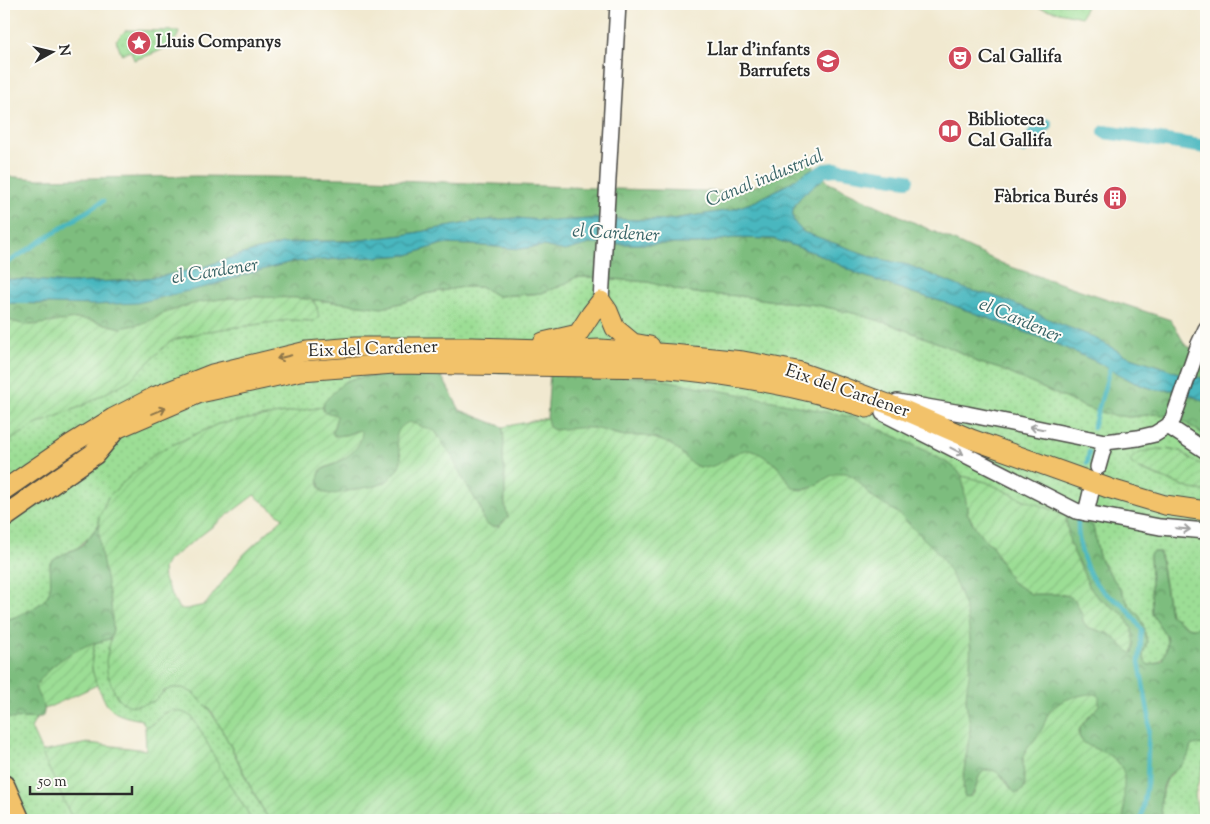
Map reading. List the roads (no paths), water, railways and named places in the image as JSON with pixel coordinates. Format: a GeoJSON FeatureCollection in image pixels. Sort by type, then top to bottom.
{"type":"FeatureCollection","features":[{"type":"Feature","properties":{"kind":"highway"},"geometry":{"type":"LineString","coordinates":[[4,517],[94,454],[114,430]]}},
{"type":"Feature","properties":{"kind":"highway"},"geometry":{"type":"LineString","coordinates":[[4,786],[19,820]]}},
{"type":"Feature","properties":{"kind":"main road","name":"Eix del Cardener"},"geometry":{"type":"LineString","coordinates":[[507,348],[578,334],[601,304],[615,328],[633,343],[661,347],[690,355]]}},
{"type":"Feature","properties":{"kind":"main road"},"geometry":{"type":"LineString","coordinates":[[600,349],[606,340],[608,326],[601,304]]}},
{"type":"Feature","properties":{"kind":"main road","name":"Eix del Cardener"},"geometry":{"type":"LineString","coordinates":[[4,490],[113,418],[156,396],[212,374],[307,351],[355,347],[600,349],[690,355],[742,361],[797,371],[904,410],[971,439],[1111,490],[1166,505],[1206,511]]}},
{"type":"Feature","properties":{"kind":"main road","name":"Eix del Cardener"},"geometry":{"type":"LineString","coordinates":[[452,364],[494,356],[587,357],[600,349]]}},
{"type":"Feature","properties":{"kind":"main road","name":"Eix del Cardener"},"geometry":{"type":"LineString","coordinates":[[600,349],[610,358],[657,360],[712,368],[729,376]]}},
{"type":"Feature","properties":{"kind":"main road","name":"Eix del Cardener"},"geometry":{"type":"LineString","coordinates":[[4,504],[35,481],[114,430],[200,393],[301,371],[394,364],[659,368],[702,372],[779,384],[859,405],[971,439]]}},
{"type":"Feature","properties":{"kind":"street"},"geometry":{"type":"LineString","coordinates":[[601,304],[618,4]]}},
{"type":"Feature","properties":{"kind":"street"},"geometry":{"type":"LineString","coordinates":[[869,397],[1105,442],[1138,438],[1154,434],[1171,422],[1206,329]]}},
{"type":"Feature","properties":{"kind":"street"},"geometry":{"type":"LineString","coordinates":[[883,413],[1076,511],[1160,527],[1206,531]]}},
{"type":"Feature","properties":{"kind":"street"},"geometry":{"type":"LineString","coordinates":[[1171,422],[1206,451]]}},
{"type":"Feature","properties":{"kind":"street"},"geometry":{"type":"LineString","coordinates":[[1098,467],[1105,442]]}},
{"type":"Feature","properties":{"kind":"street"},"geometry":{"type":"LineString","coordinates":[[1086,513],[1091,492]]}},
{"type":"Feature","properties":{"kind":"water","name":"el Cardener"},"geometry":{"type":"Polygon","coordinates":[[[813,168],[822,180],[800,198],[793,210],[795,223],[803,232],[876,258],[908,265],[968,290],[992,295],[1091,336],[1125,355],[1182,374],[1206,379],[1206,403],[1176,390],[1156,390],[1135,383],[1097,362],[1049,341],[950,304],[858,274],[818,254],[774,239],[733,238],[698,244],[590,244],[565,251],[544,246],[520,249],[442,244],[408,255],[291,262],[210,286],[137,303],[95,305],[4,303],[4,279],[68,283],[119,281],[163,276],[203,267],[282,244],[315,241],[352,241],[403,235],[478,221],[516,218],[552,221],[591,219],[666,220],[731,210],[756,201],[813,168]]]}},
{"type":"Feature","properties":{"kind":"waterway","name":"Canal industrial"},"geometry":{"type":"LineString","coordinates":[[1023,147],[1029,144],[1037,130],[1046,125]]}},
{"type":"Feature","properties":{"kind":"waterway","name":"Canal industrial"},"geometry":{"type":"LineString","coordinates":[[1105,132],[1206,147]]}},
{"type":"Feature","properties":{"kind":"waterway","name":"Canal industrial"},"geometry":{"type":"LineString","coordinates":[[802,183],[825,170],[836,169],[907,180]]}},
{"type":"Feature","properties":{"kind":"waterway"},"geometry":{"type":"LineString","coordinates":[[4,265],[103,201]]}},
{"type":"Feature","properties":{"kind":"waterway"},"geometry":{"type":"LineString","coordinates":[[1093,428],[1111,365]]}},
{"type":"Feature","properties":{"kind":"waterway"},"geometry":{"type":"LineString","coordinates":[[1087,463],[1089,452]]}},
{"type":"Feature","properties":{"kind":"waterway"},"geometry":{"type":"LineString","coordinates":[[1078,519],[1083,558],[1091,576],[1103,591],[1126,607],[1142,630],[1139,662],[1149,716],[1147,783],[1141,820]]}},
{"type":"Feature","properties":{"kind":"place","name":"Lluis Companys"},"geometry":{"type":"Point","coordinates":[139,43]}},
{"type":"Feature","properties":{"kind":"place","name":"Cal Gallifa"},"geometry":{"type":"Point","coordinates":[960,58]}},
{"type":"Feature","properties":{"kind":"place","name":"Llar d'infants Barrufets"},"geometry":{"type":"Point","coordinates":[828,61]}},
{"type":"Feature","properties":{"kind":"place","name":"Biblioteca Cal Gallifa"},"geometry":{"type":"Point","coordinates":[950,131]}},
{"type":"Feature","properties":{"kind":"place","name":"Fàbrica Burés"},"geometry":{"type":"Point","coordinates":[1115,198]}}]}
